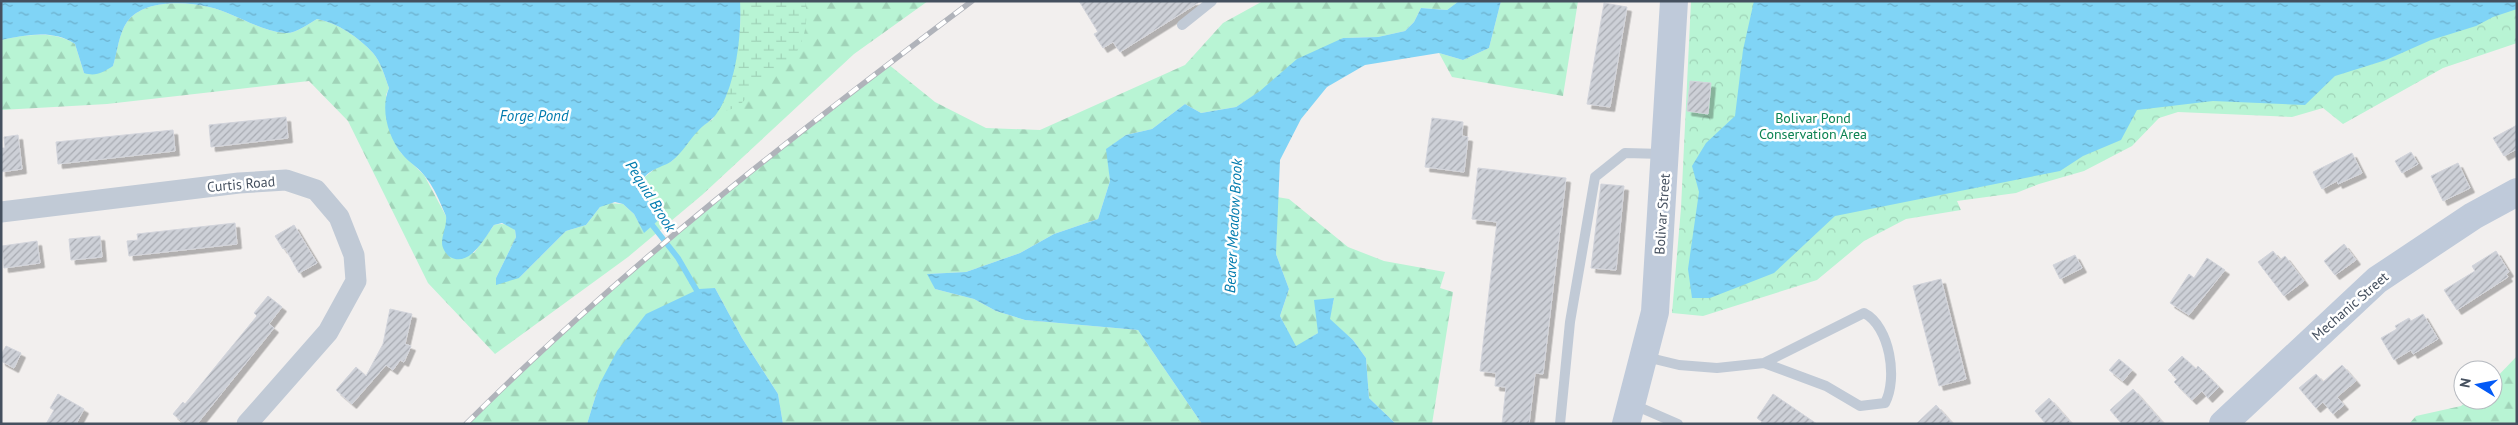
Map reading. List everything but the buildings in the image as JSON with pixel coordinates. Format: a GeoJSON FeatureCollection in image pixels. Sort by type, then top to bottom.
{"type":"FeatureCollection","features":[{"type":"Feature","properties":{"kind":"street","name":"Bolivar Street"},"geometry":{"type":"LineString","coordinates":[[1628,414],[1655,312],[1674,1]]}},
{"type":"Feature","properties":{"kind":"street","name":"Curtis Road"},"geometry":{"type":"LineString","coordinates":[[1,212],[239,183],[286,180],[316,190],[339,217],[354,255],[356,281],[328,332],[247,424]]}},
{"type":"Feature","properties":{"kind":"street","name":"Mechanic Street"},"geometry":{"type":"LineString","coordinates":[[2223,424],[2377,280],[2473,216],[2517,192]]}},
{"type":"Feature","properties":{"kind":"lane"},"geometry":{"type":"LineString","coordinates":[[1182,25],[1212,1]]}},
{"type":"Feature","properties":{"kind":"lane"},"geometry":{"type":"LineString","coordinates":[[1560,424],[1570,322],[1595,177],[1625,153],[1666,154]]}},
{"type":"Feature","properties":{"kind":"lane"},"geometry":{"type":"LineString","coordinates":[[1644,356],[1679,365],[1717,368],[1764,363],[1864,313],[1872,317],[1882,331],[1891,369],[1891,393],[1885,403],[1860,406],[1826,386],[1764,363]]}},
{"type":"Feature","properties":{"kind":"lane"},"geometry":{"type":"LineString","coordinates":[[1628,414],[1678,424]]}},
{"type":"Feature","properties":{"kind":"green space"},"geometry":{"type":"Polygon","coordinates":[[[740,1],[928,1],[854,54],[702,195],[628,257],[495,354],[428,283],[348,121],[309,81],[107,104],[1,110],[1,40],[49,35],[67,40],[75,44],[84,73],[113,66],[124,26],[134,15],[153,6],[176,3],[209,7],[266,29],[285,33],[298,30],[317,19],[325,21],[340,27],[354,36],[373,53],[378,61],[389,88],[386,95],[401,153],[424,175],[446,216],[447,223],[442,244],[474,253],[494,225],[508,225],[515,230],[516,237],[496,278],[519,278],[566,231],[586,225],[600,207],[607,203],[623,204],[634,214],[644,232],[662,217],[644,193],[642,185],[645,177],[657,167],[672,161],[699,128],[713,119],[741,28],[740,1]]]}},
{"type":"Feature","properties":{"kind":"green space"},"geometry":{"type":"Polygon","coordinates":[[[740,1],[805,1],[805,31],[798,49],[787,65],[780,71],[763,79],[735,108],[718,112],[729,86],[739,43],[740,1]]]}},
{"type":"Feature","properties":{"kind":"green space"},"geometry":{"type":"Polygon","coordinates":[[[1263,1],[1459,1],[1447,10],[1421,8],[1414,22],[1405,31],[1378,37],[1343,38],[1236,107],[1201,113],[1185,104],[1152,129],[1126,135],[1107,149],[1110,181],[1098,219],[1054,234],[1020,253],[966,272],[928,274],[935,289],[974,299],[996,311],[1025,320],[1138,330],[1202,424],[783,424],[778,394],[742,338],[715,288],[599,385],[587,424],[466,424],[589,308],[659,248],[888,64],[935,102],[986,128],[1040,130],[1185,65],[1223,23],[1263,1]]]}},
{"type":"Feature","properties":{"kind":"green space"},"geometry":{"type":"Polygon","coordinates":[[[1501,1],[1578,1],[1563,96],[1452,77],[1439,53],[1463,60],[1489,48],[1501,1]]]}},
{"type":"Feature","properties":{"kind":"green space","name":"Bolivar Pond Conservation Area"},"geometry":{"type":"Polygon","coordinates":[[[1691,1],[2517,1],[2517,43],[2443,68],[2343,124],[2323,108],[2292,117],[2178,112],[2159,118],[2132,146],[2084,171],[2016,193],[1957,201],[1961,210],[1906,219],[1864,241],[1817,280],[1703,316],[1672,313],[1681,208],[1691,1]]]}},
{"type":"Feature","properties":{"kind":"green space"},"geometry":{"type":"Polygon","coordinates":[[[1277,197],[1289,199],[1348,247],[1384,261],[1445,272],[1440,288],[1453,292],[1432,424],[1396,424],[1369,398],[1366,358],[1353,340],[1329,319],[1334,299],[1318,333],[1296,347],[1280,316],[1289,289],[1276,254],[1277,197]]]}},
{"type":"Feature","properties":{"kind":"green space"},"geometry":{"type":"Polygon","coordinates":[[[2517,356],[2517,424],[2409,424],[2416,416],[2453,408],[2453,410],[2503,410],[2503,371],[2517,356]]]}},
{"type":"Feature","properties":{"kind":"water","name":"Forge Pond"},"geometry":{"type":"Polygon","coordinates":[[[1,1],[740,1],[740,28],[739,43],[729,89],[717,113],[700,129],[677,157],[650,172],[643,180],[642,189],[644,194],[662,217],[644,233],[634,214],[623,204],[615,202],[600,207],[586,225],[566,231],[519,278],[496,285],[496,278],[516,237],[515,230],[502,223],[494,225],[476,250],[470,255],[457,259],[447,254],[443,249],[442,243],[446,216],[439,200],[424,175],[404,157],[389,131],[385,105],[389,88],[381,65],[367,47],[340,27],[317,19],[289,33],[275,32],[209,7],[176,3],[153,6],[134,15],[127,22],[120,37],[113,66],[103,72],[92,74],[84,73],[75,44],[67,39],[39,34],[1,40],[1,1]]]}},
{"type":"Feature","properties":{"kind":"water","name":"Beaver Meadow Brook"},"geometry":{"type":"Polygon","coordinates":[[[1459,1],[1501,1],[1489,48],[1463,60],[1439,53],[1365,65],[1327,87],[1301,119],[1280,160],[1276,254],[1289,289],[1280,316],[1296,346],[1318,333],[1314,300],[1334,298],[1330,319],[1353,340],[1366,358],[1369,398],[1396,424],[1202,424],[1138,330],[1025,320],[996,311],[974,299],[935,289],[927,274],[966,272],[1020,253],[1054,234],[1098,219],[1110,181],[1106,149],[1126,135],[1152,129],[1185,104],[1201,113],[1236,107],[1260,91],[1297,59],[1343,38],[1378,37],[1405,31],[1414,22],[1421,8],[1447,10],[1459,1]]]}},
{"type":"Feature","properties":{"kind":"water","name":"Bolivar Pond Conservation Area"},"geometry":{"type":"Polygon","coordinates":[[[1754,1],[2517,1],[2517,9],[2493,17],[2476,26],[2431,40],[2386,60],[2335,76],[2305,105],[2213,101],[2137,110],[2121,140],[2083,156],[2060,171],[1835,216],[1774,273],[1710,298],[1692,298],[1688,269],[1699,192],[1692,166],[1706,143],[1735,116],[1743,50],[1754,1]]]}},
{"type":"Feature","properties":{"kind":"water"},"geometry":{"type":"Polygon","coordinates":[[[715,288],[742,338],[778,394],[783,424],[587,424],[599,385],[617,351],[646,314],[699,289],[715,288]]]}},
{"type":"Feature","properties":{"kind":"waterway","name":"Pequid Brook"},"geometry":{"type":"LineString","coordinates":[[649,221],[678,258],[700,296]]}},
{"type":"Feature","properties":{"kind":"railway"},"geometry":{"type":"LineString","coordinates":[[466,424],[525,366],[648,256],[776,152],[972,1]]}}]}
